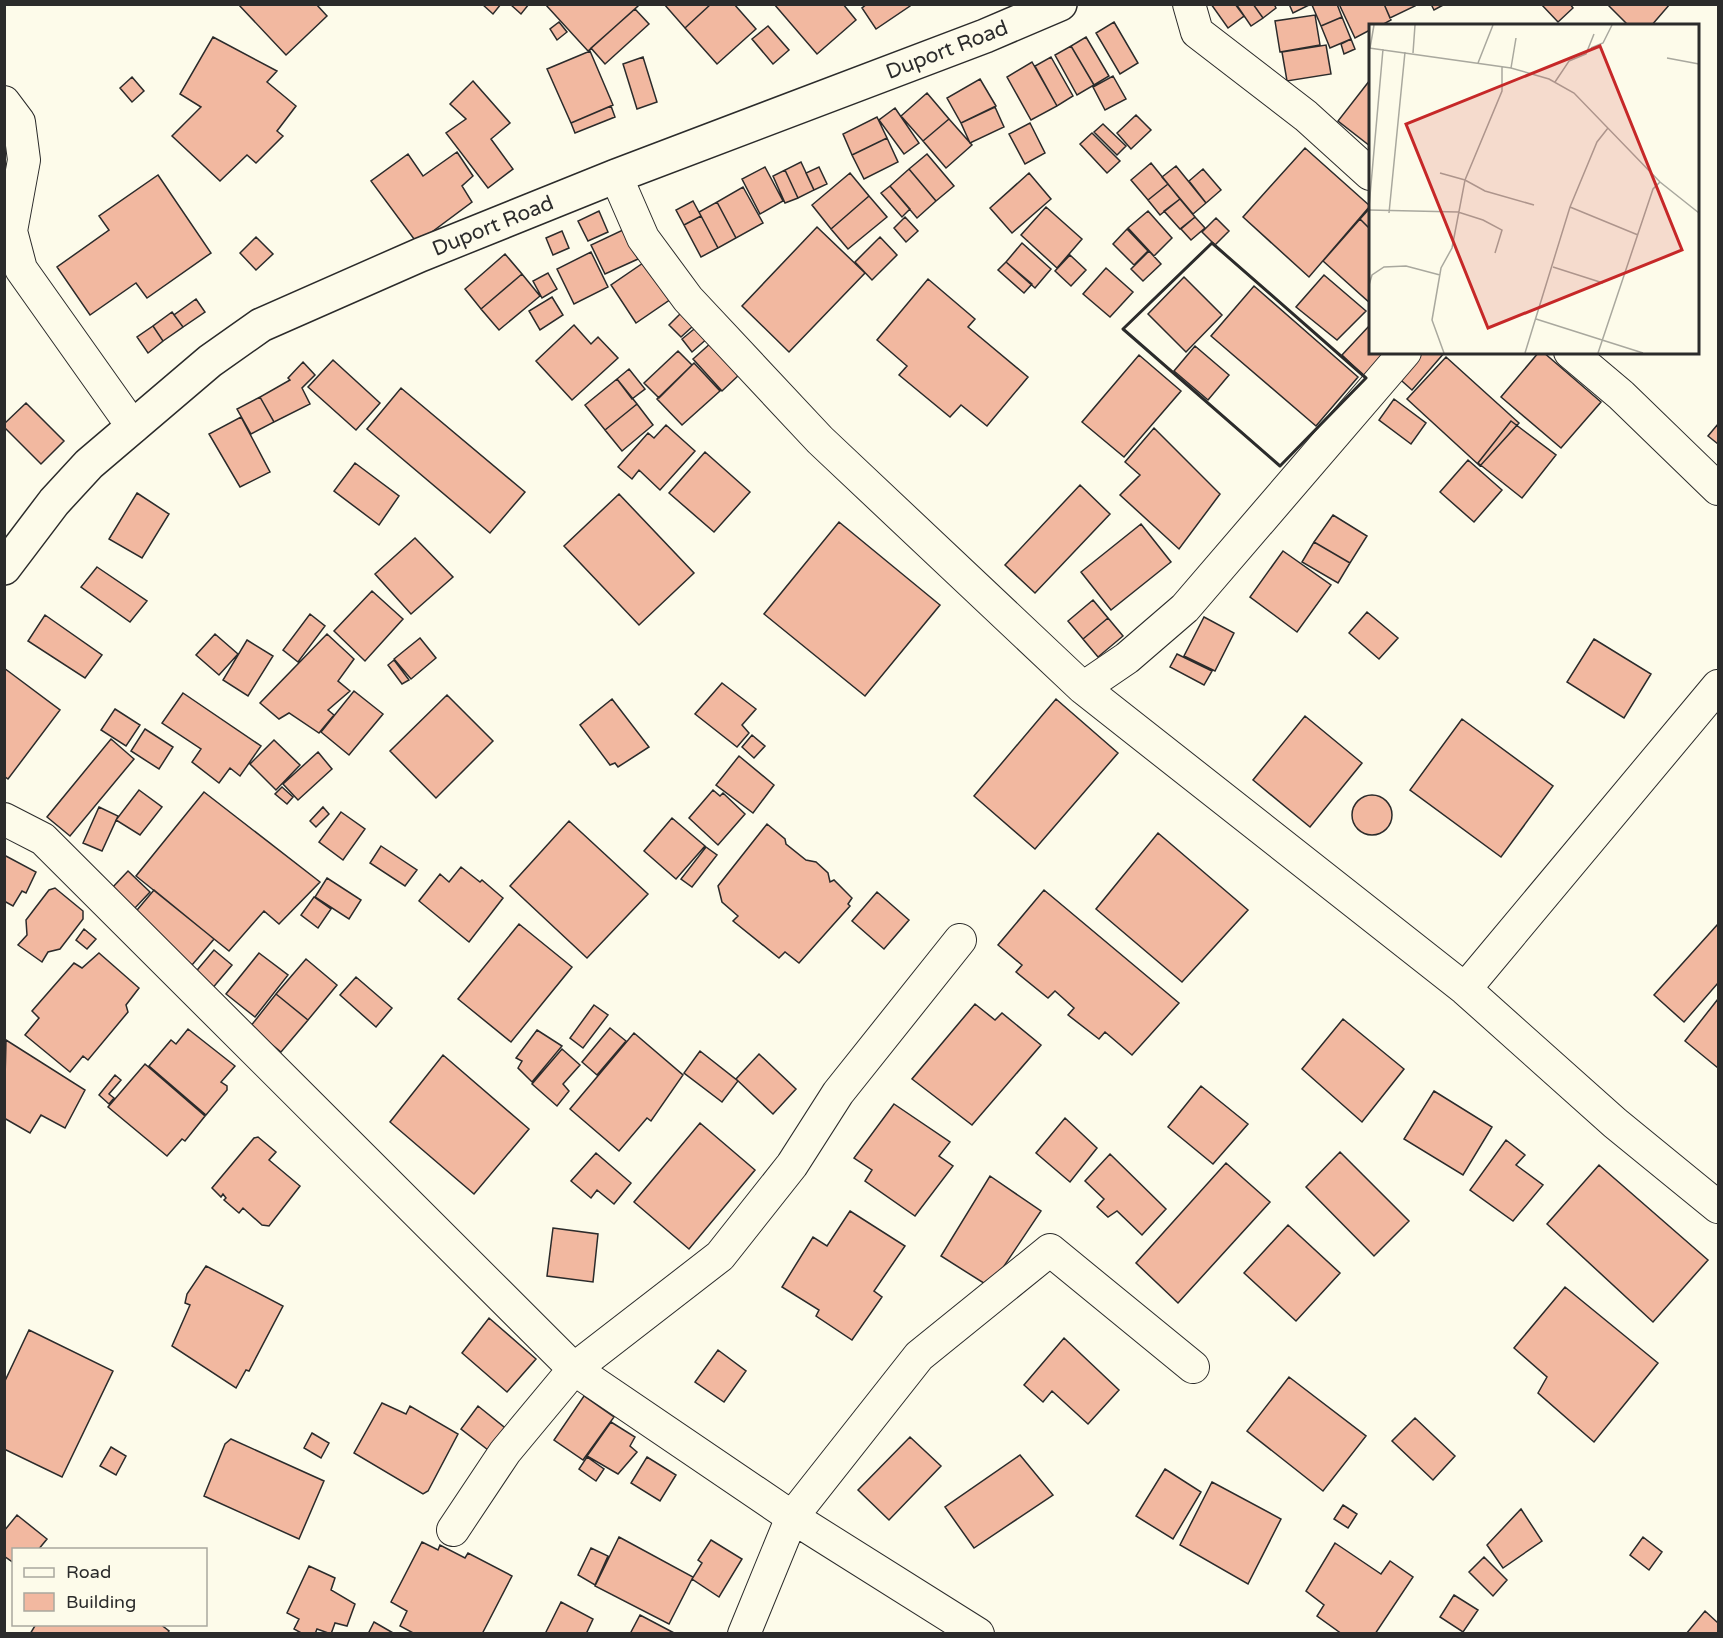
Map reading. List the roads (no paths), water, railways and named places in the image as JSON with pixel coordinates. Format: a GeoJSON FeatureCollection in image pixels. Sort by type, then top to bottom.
{"type":"FeatureCollection","features":[{"type":"Feature","properties":{"kind":"street","name":"Duport Road"},"geometry":{"type":"LineString","coordinates":[[4,568],[54,502],[88,464],[210,361],[261,325],[420,255],[616,176],[985,36],[1060,4]]}},
{"type":"Feature","properties":{"kind":"street"},"geometry":{"type":"LineString","coordinates":[[1189,4],[1197,32],[1306,116],[1369,172]]}},
{"type":"Feature","properties":{"kind":"street"},"geometry":{"type":"LineString","coordinates":[[4,102],[19,122],[24,160],[11,231],[21,268],[133,427]]}},
{"type":"Feature","properties":{"kind":"street"},"geometry":{"type":"LineString","coordinates":[[616,176],[643,238],[688,298],[820,440],[1083,688],[1465,989],[1615,1123],[1719,1207]]}},
{"type":"Feature","properties":{"kind":"street"},"geometry":{"type":"LineString","coordinates":[[1083,688],[1127,657],[1185,608],[1403,354]]}},
{"type":"Feature","properties":{"kind":"street"},"geometry":{"type":"LineString","coordinates":[[1572,354],[1621,395],[1719,489]]}},
{"type":"Feature","properties":{"kind":"street"},"geometry":{"type":"LineString","coordinates":[[1465,989],[1719,686]]}},
{"type":"Feature","properties":{"kind":"street"},"geometry":{"type":"LineString","coordinates":[[4,819],[43,839],[574,1369],[792,1517],[978,1634]]}},
{"type":"Feature","properties":{"kind":"street"},"geometry":{"type":"LineString","coordinates":[[453,1530],[505,1452],[574,1369],[720,1256],[792,1165],[838,1093],[960,940]]}},
{"type":"Feature","properties":{"kind":"street"},"geometry":{"type":"LineString","coordinates":[[744,1634],[792,1517],[919,1356],[1050,1250],[1193,1367]]}}]}
